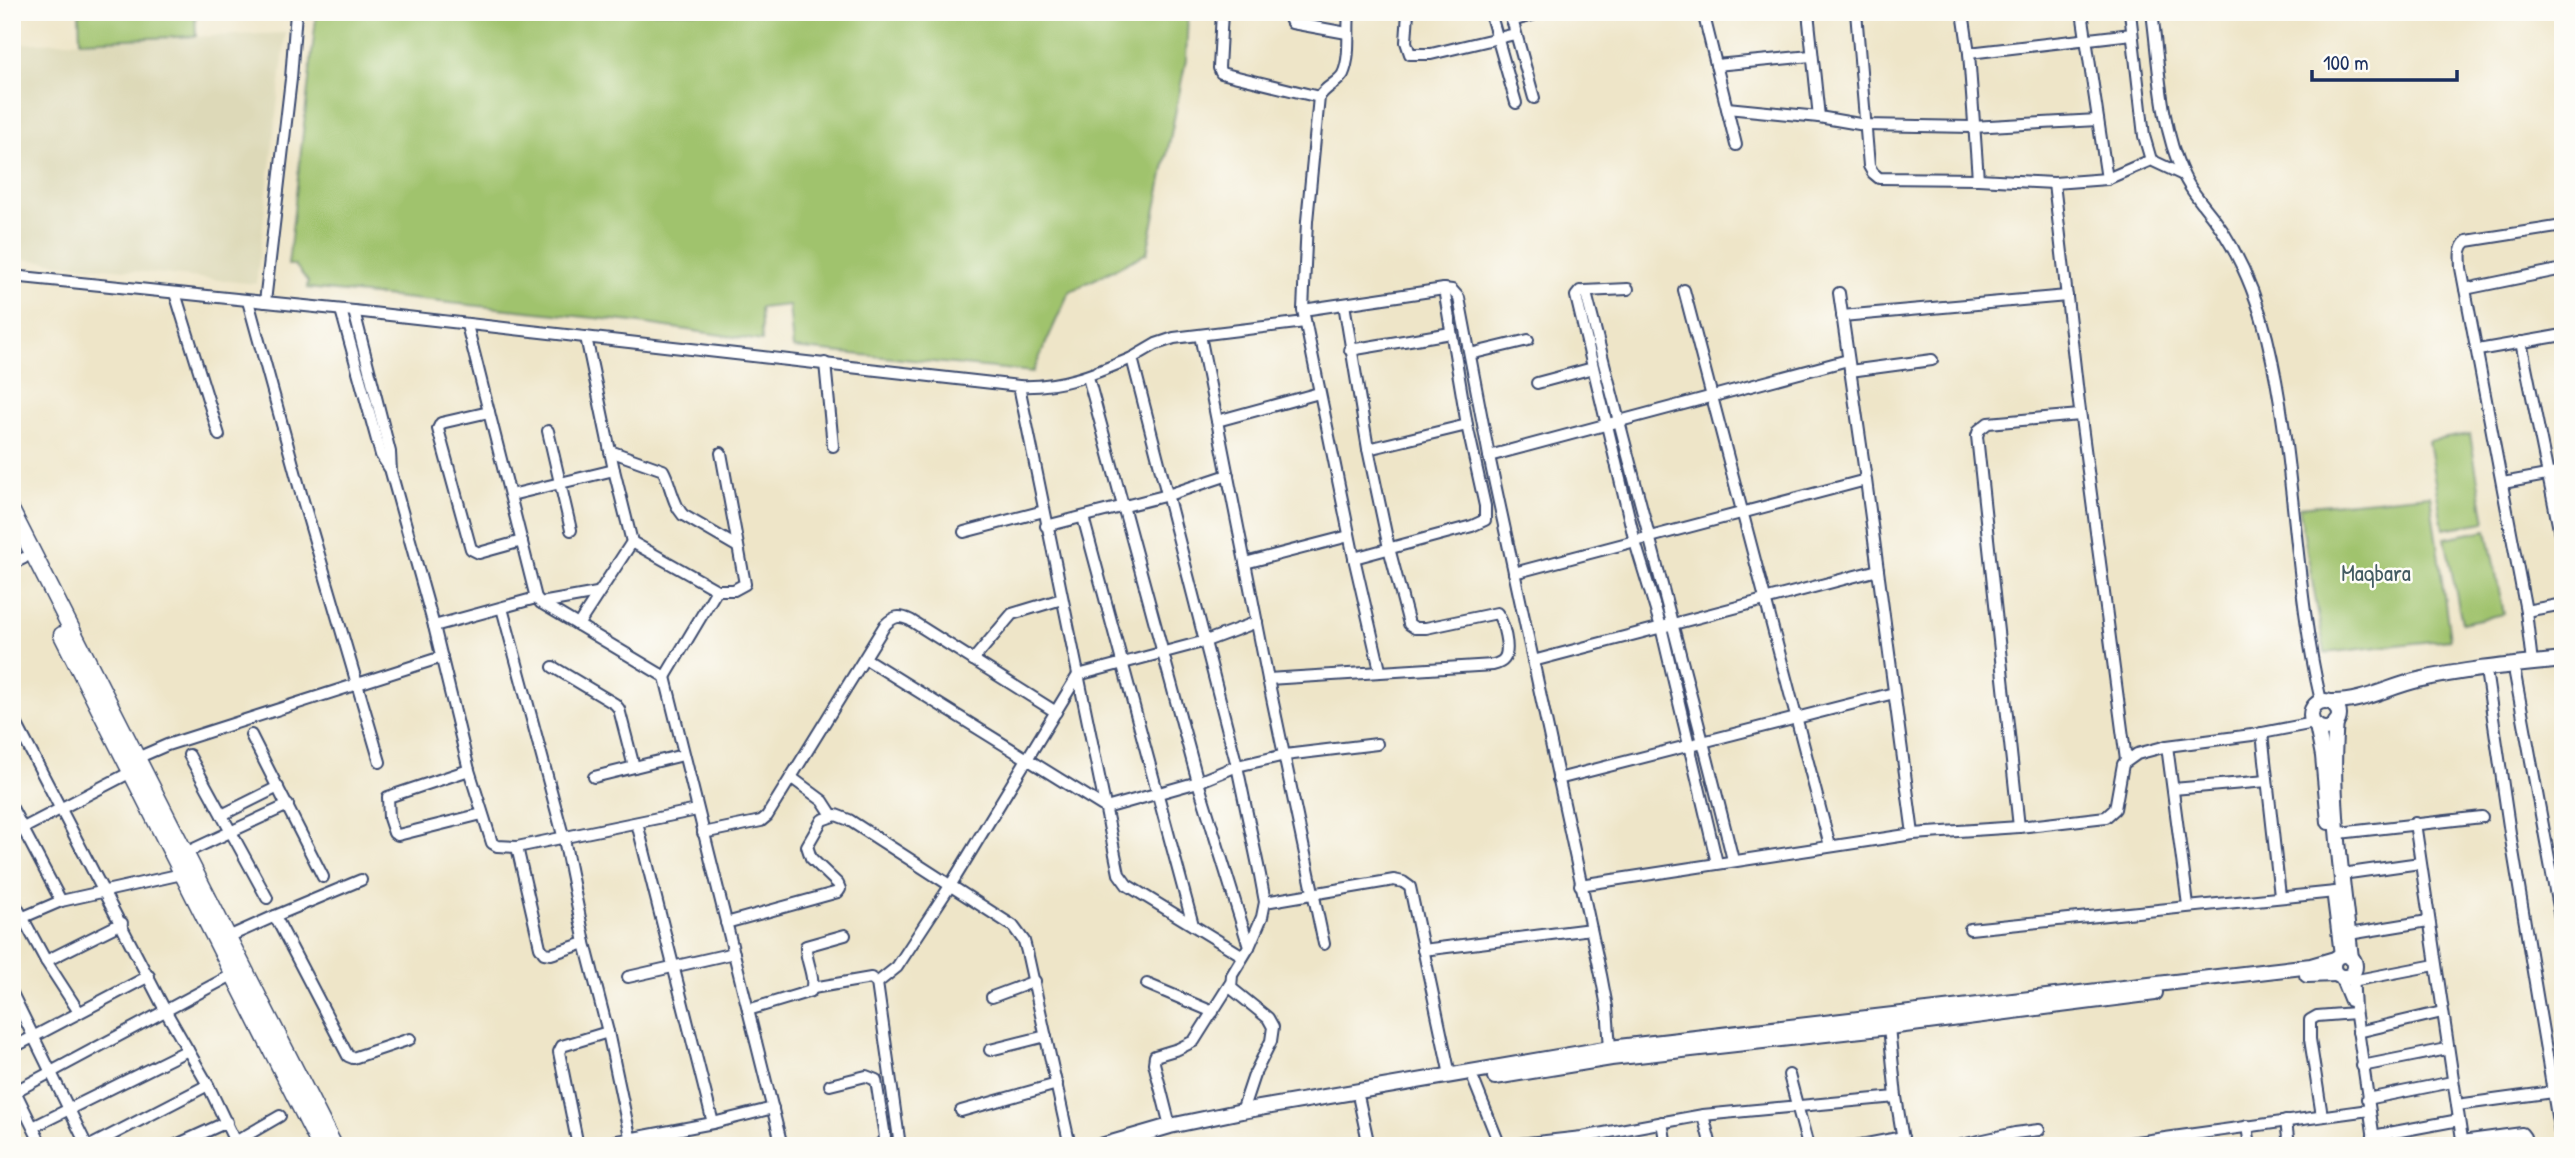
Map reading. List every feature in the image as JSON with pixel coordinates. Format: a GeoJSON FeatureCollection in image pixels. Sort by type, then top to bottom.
{"type":"FeatureCollection","features":[{"type":"Feature","properties":{"kind":"main road"},"geometry":{"type":"LineString","coordinates":[[12,512],[134,765],[182,874],[320,1146]]}},
{"type":"Feature","properties":{"kind":"main road"},"geometry":{"type":"LineString","coordinates":[[12,536],[18,561],[186,853],[334,1146]]}},
{"type":"Feature","properties":{"kind":"street"},"geometry":{"type":"LineString","coordinates":[[265,302],[296,12]]}},
{"type":"Feature","properties":{"kind":"street"},"geometry":{"type":"LineString","coordinates":[[1222,12],[1221,73],[1319,97]]}},
{"type":"Feature","properties":{"kind":"street"},"geometry":{"type":"LineString","coordinates":[[1287,12],[1292,23],[1347,33]]}},
{"type":"Feature","properties":{"kind":"street"},"geometry":{"type":"LineString","coordinates":[[1349,12],[1346,58],[1342,74],[1325,88],[1319,97],[1307,221],[1304,316],[1349,537],[1380,670]]}},
{"type":"Feature","properties":{"kind":"street"},"geometry":{"type":"LineString","coordinates":[[1408,12],[1406,49],[1410,54],[1431,54],[1515,34]]}},
{"type":"Feature","properties":{"kind":"street"},"geometry":{"type":"LineString","coordinates":[[1490,12],[1516,103]]}},
{"type":"Feature","properties":{"kind":"street"},"geometry":{"type":"LineString","coordinates":[[1534,98],[1511,17],[1542,12]]}},
{"type":"Feature","properties":{"kind":"street"},"geometry":{"type":"LineString","coordinates":[[1731,12],[1703,14],[1736,145]]}},
{"type":"Feature","properties":{"kind":"street"},"geometry":{"type":"LineString","coordinates":[[1808,12],[1819,117]]}},
{"type":"Feature","properties":{"kind":"street"},"geometry":{"type":"LineString","coordinates":[[1856,12],[1869,166],[1872,173],[1879,178],[2054,183],[2107,179],[2151,160],[2183,175]]}},
{"type":"Feature","properties":{"kind":"street"},"geometry":{"type":"LineString","coordinates":[[1963,12],[1969,53],[1972,127],[1978,179]]}},
{"type":"Feature","properties":{"kind":"street"},"geometry":{"type":"LineString","coordinates":[[2082,12],[2107,179]]}},
{"type":"Feature","properties":{"kind":"street"},"geometry":{"type":"LineString","coordinates":[[2130,12],[2144,136],[2151,160]]}},
{"type":"Feature","properties":{"kind":"street"},"geometry":{"type":"LineString","coordinates":[[2152,12],[2167,122],[2183,175],[2229,243],[2252,291],[2267,339],[2285,439],[2311,646],[2325,702],[2337,709],[2334,748],[2342,874],[2349,934],[2344,968]]}},
{"type":"Feature","properties":{"kind":"street"},"geometry":{"type":"LineString","coordinates":[[1969,53],[2132,34]]}},
{"type":"Feature","properties":{"kind":"street"},"geometry":{"type":"LineString","coordinates":[[1716,65],[1811,56]]}},
{"type":"Feature","properties":{"kind":"street"},"geometry":{"type":"LineString","coordinates":[[1727,108],[1819,117],[1865,125],[1972,127],[2098,120]]}},
{"type":"Feature","properties":{"kind":"street"},"geometry":{"type":"LineString","coordinates":[[1580,885],[1913,834],[2020,827],[2106,817],[2111,814],[2115,808],[2121,771],[2126,760],[2080,415],[2054,183]]}},
{"type":"Feature","properties":{"kind":"street"},"geometry":{"type":"LineString","coordinates":[[2532,663],[2504,483],[2460,254],[2465,243],[2563,226]]}},
{"type":"Feature","properties":{"kind":"street"},"geometry":{"type":"LineString","coordinates":[[2465,289],[2563,269]]}},
{"type":"Feature","properties":{"kind":"street"},"geometry":{"type":"LineString","coordinates":[[12,276],[354,311],[1019,386],[1056,385],[1088,377],[1164,341],[1304,316],[1344,304],[1452,290],[1459,298],[1489,456],[1591,929],[1607,1007],[1610,1048]]}},
{"type":"Feature","properties":{"kind":"street"},"geometry":{"type":"LineString","coordinates":[[1354,558],[1472,526],[1485,520],[1485,506],[1466,425],[1444,289]]}},
{"type":"Feature","properties":{"kind":"street"},"geometry":{"type":"LineString","coordinates":[[1628,289],[1584,291],[1576,296],[1635,541],[1661,627],[1717,863]]}},
{"type":"Feature","properties":{"kind":"street"},"geometry":{"type":"LineString","coordinates":[[1684,290],[1830,846]]}},
{"type":"Feature","properties":{"kind":"street"},"geometry":{"type":"LineString","coordinates":[[1584,291],[1674,624],[1732,860]]}},
{"type":"Feature","properties":{"kind":"street"},"geometry":{"type":"LineString","coordinates":[[175,293],[219,435]]}},
{"type":"Feature","properties":{"kind":"street"},"geometry":{"type":"LineString","coordinates":[[1839,293],[1913,834]]}},
{"type":"Feature","properties":{"kind":"street"},"geometry":{"type":"LineString","coordinates":[[1842,316],[2067,296]]}},
{"type":"Feature","properties":{"kind":"street"},"geometry":{"type":"LineString","coordinates":[[248,301],[380,762]]}},
{"type":"Feature","properties":{"kind":"street"},"geometry":{"type":"LineString","coordinates":[[1268,679],[1493,665],[1502,661],[1506,651],[1501,620],[1497,613],[1426,628],[1412,627],[1406,616],[1368,449],[1344,304]]}},
{"type":"Feature","properties":{"kind":"street"},"geometry":{"type":"LineString","coordinates":[[341,310],[381,455],[391,471]]}},
{"type":"Feature","properties":{"kind":"street"},"geometry":{"type":"LineString","coordinates":[[354,311],[390,452],[391,471],[470,770],[492,843],[497,846],[517,847],[697,810]]}},
{"type":"Feature","properties":{"kind":"street"},"geometry":{"type":"LineString","coordinates":[[467,325],[539,601],[665,677]]}},
{"type":"Feature","properties":{"kind":"street"},"geometry":{"type":"LineString","coordinates":[[1350,349],[1451,333]]}},
{"type":"Feature","properties":{"kind":"street"},"geometry":{"type":"LineString","coordinates":[[1200,335],[1324,944]]}},
{"type":"Feature","properties":{"kind":"street"},"geometry":{"type":"LineString","coordinates":[[2478,350],[2563,335]]}},
{"type":"Feature","properties":{"kind":"street"},"geometry":{"type":"LineString","coordinates":[[586,337],[632,542],[717,590],[734,590],[745,584],[721,453]]}},
{"type":"Feature","properties":{"kind":"street"},"geometry":{"type":"LineString","coordinates":[[1469,354],[1528,340]]}},
{"type":"Feature","properties":{"kind":"street"},"geometry":{"type":"LineString","coordinates":[[2521,342],[2563,549]]}},
{"type":"Feature","properties":{"kind":"street"},"geometry":{"type":"LineString","coordinates":[[1132,358],[1237,766],[1265,902],[1262,917],[1230,984],[1194,1041],[1155,1056],[1154,1063],[1170,1126]]}},
{"type":"Feature","properties":{"kind":"street"},"geometry":{"type":"LineString","coordinates":[[1489,456],[1712,396],[1849,366],[1932,360]]}},
{"type":"Feature","properties":{"kind":"street"},"geometry":{"type":"LineString","coordinates":[[825,363],[832,446]]}},
{"type":"Feature","properties":{"kind":"street"},"geometry":{"type":"LineString","coordinates":[[1537,383],[1593,368]]}},
{"type":"Feature","properties":{"kind":"street"},"geometry":{"type":"LineString","coordinates":[[1088,377],[1246,951]]}},
{"type":"Feature","properties":{"kind":"street"},"geometry":{"type":"LineString","coordinates":[[1019,386],[1106,808],[1115,865],[1127,884],[1193,925],[1246,951]]}},
{"type":"Feature","properties":{"kind":"street"},"geometry":{"type":"LineString","coordinates":[[1217,421],[1320,393]]}},
{"type":"Feature","properties":{"kind":"street"},"geometry":{"type":"LineString","coordinates":[[489,412],[441,423],[438,429],[471,549],[479,553],[522,541]]}},
{"type":"Feature","properties":{"kind":"street"},"geometry":{"type":"LineString","coordinates":[[2020,827],[1977,436],[1979,430],[1988,423],[2080,415]]}},
{"type":"Feature","properties":{"kind":"street"},"geometry":{"type":"LineString","coordinates":[[1368,449],[1466,425]]}},
{"type":"Feature","properties":{"kind":"street"},"geometry":{"type":"LineString","coordinates":[[548,431],[571,530]]}},
{"type":"Feature","properties":{"kind":"street"},"geometry":{"type":"LineString","coordinates":[[610,451],[663,470],[670,482],[678,509],[683,515],[738,547]]}},
{"type":"Feature","properties":{"kind":"street"},"geometry":{"type":"LineString","coordinates":[[511,495],[614,470]]}},
{"type":"Feature","properties":{"kind":"street"},"geometry":{"type":"LineString","coordinates":[[2504,483],[2563,472]]}},
{"type":"Feature","properties":{"kind":"street"},"geometry":{"type":"LineString","coordinates":[[1046,526],[1168,495],[1228,475]]}},
{"type":"Feature","properties":{"kind":"street"},"geometry":{"type":"LineString","coordinates":[[1514,573],[1866,481]]}},
{"type":"Feature","properties":{"kind":"street"},"geometry":{"type":"LineString","coordinates":[[964,532],[1044,511]]}},
{"type":"Feature","properties":{"kind":"street"},"geometry":{"type":"LineString","coordinates":[[1083,517],[1193,925]]}},
{"type":"Feature","properties":{"kind":"street"},"geometry":{"type":"LineString","coordinates":[[1245,563],[1349,537]]}},
{"type":"Feature","properties":{"kind":"street"},"geometry":{"type":"LineString","coordinates":[[578,625],[632,542]]}},
{"type":"Feature","properties":{"kind":"street"},"geometry":{"type":"LineString","coordinates":[[1533,661],[1878,570]]}},
{"type":"Feature","properties":{"kind":"street"},"geometry":{"type":"LineString","coordinates":[[717,590],[665,677],[782,1146]]}},
{"type":"Feature","properties":{"kind":"street"},"geometry":{"type":"LineString","coordinates":[[434,626],[502,608],[597,593]]}},
{"type":"Feature","properties":{"kind":"street"},"geometry":{"type":"LineString","coordinates":[[973,660],[1012,614],[1062,599]]}},
{"type":"Feature","properties":{"kind":"street"},"geometry":{"type":"LineString","coordinates":[[2526,611],[2563,604]]}},
{"type":"Feature","properties":{"kind":"street"},"geometry":{"type":"LineString","coordinates":[[502,608],[564,839],[631,1142]]}},
{"type":"Feature","properties":{"kind":"street"},"geometry":{"type":"LineString","coordinates":[[703,833],[761,821],[772,810],[885,625],[893,618],[902,617],[1056,712]]}},
{"type":"Feature","properties":{"kind":"street"},"geometry":{"type":"LineString","coordinates":[[877,983],[897,967],[950,886],[1078,675],[1206,640],[1257,622]]}},
{"type":"Feature","properties":{"kind":"street"},"geometry":{"type":"LineString","coordinates":[[17,831],[61,810],[167,745],[442,657]]}},
{"type":"Feature","properties":{"kind":"street"},"geometry":{"type":"LineString","coordinates":[[866,659],[1106,808],[1198,782],[1237,766],[1285,755],[1377,744]]}},
{"type":"Feature","properties":{"kind":"street"},"geometry":{"type":"LineString","coordinates":[[2459,1120],[2374,1141],[2355,1011],[2344,968],[2324,766],[2311,713],[2313,708],[2325,702],[2360,699],[2398,685],[2437,676],[2563,660]]}},
{"type":"Feature","properties":{"kind":"street"},"geometry":{"type":"LineString","coordinates":[[553,667],[615,704],[619,709],[634,767]]}},
{"type":"Feature","properties":{"kind":"street"},"geometry":{"type":"LineString","coordinates":[[2126,760],[2137,754],[2167,746],[2315,724],[2325,728],[2364,706],[2418,690],[2487,677],[2563,669]]}},
{"type":"Feature","properties":{"kind":"street"},"geometry":{"type":"LineString","coordinates":[[2515,674],[2563,934]]}},
{"type":"Feature","properties":{"kind":"street"},"geometry":{"type":"LineString","coordinates":[[2487,677],[2561,1146]]}},
{"type":"Feature","properties":{"kind":"street"},"geometry":{"type":"LineString","coordinates":[[1558,779],[1894,692]]}},
{"type":"Feature","properties":{"kind":"street"},"geometry":{"type":"LineString","coordinates":[[13,717],[165,1010],[208,1085],[236,1144],[280,1116]]}},
{"type":"Feature","properties":{"kind":"street"},"geometry":{"type":"LineString","coordinates":[[2262,733],[2280,896]]}},
{"type":"Feature","properties":{"kind":"street"},"geometry":{"type":"LineString","coordinates":[[251,735],[323,877]]}},
{"type":"Feature","properties":{"kind":"street"},"geometry":{"type":"LineString","coordinates":[[2167,746],[2188,905]]}},
{"type":"Feature","properties":{"kind":"street"},"geometry":{"type":"LineString","coordinates":[[189,755],[267,898]]}},
{"type":"Feature","properties":{"kind":"street"},"geometry":{"type":"LineString","coordinates":[[594,777],[683,755]]}},
{"type":"Feature","properties":{"kind":"street"},"geometry":{"type":"LineString","coordinates":[[470,770],[388,797],[388,818],[394,834],[403,835],[482,814]]}},
{"type":"Feature","properties":{"kind":"street"},"geometry":{"type":"LineString","coordinates":[[792,778],[823,801],[832,815],[849,820],[1020,933],[1035,981],[1070,1146]]}},
{"type":"Feature","properties":{"kind":"street"},"geometry":{"type":"LineString","coordinates":[[2173,789],[2267,781]]}},
{"type":"Feature","properties":{"kind":"street"},"geometry":{"type":"LineString","coordinates":[[222,816],[278,787]]}},
{"type":"Feature","properties":{"kind":"street"},"geometry":{"type":"LineString","coordinates":[[186,853],[288,805]]}},
{"type":"Feature","properties":{"kind":"street"},"geometry":{"type":"LineString","coordinates":[[12,808],[17,831],[61,901]]}},
{"type":"Feature","properties":{"kind":"street"},"geometry":{"type":"LineString","coordinates":[[726,923],[838,892],[838,884],[811,858],[807,846],[822,820],[832,815]]}},
{"type":"Feature","properties":{"kind":"street"},"geometry":{"type":"LineString","coordinates":[[2339,833],[2482,817]]}},
{"type":"Feature","properties":{"kind":"street"},"geometry":{"type":"LineString","coordinates":[[637,823],[713,1123]]}},
{"type":"Feature","properties":{"kind":"street"},"geometry":{"type":"LineString","coordinates":[[2415,823],[2462,1143],[2522,1133],[2526,1146]]}},
{"type":"Feature","properties":{"kind":"street"},"geometry":{"type":"LineString","coordinates":[[517,847],[540,947],[544,953],[551,954],[585,943]]}},
{"type":"Feature","properties":{"kind":"street"},"geometry":{"type":"LineString","coordinates":[[2342,874],[2420,863]]}},
{"type":"Feature","properties":{"kind":"street"},"geometry":{"type":"LineString","coordinates":[[2551,866],[2563,864]]}},
{"type":"Feature","properties":{"kind":"street"},"geometry":{"type":"LineString","coordinates":[[12,922],[61,901],[182,874]]}},
{"type":"Feature","properties":{"kind":"street"},"geometry":{"type":"LineString","coordinates":[[228,937],[361,880]]}},
{"type":"Feature","properties":{"kind":"street"},"geometry":{"type":"LineString","coordinates":[[1265,902],[1394,880],[1404,882],[1410,887],[1450,1075]]}},
{"type":"Feature","properties":{"kind":"street"},"geometry":{"type":"LineString","coordinates":[[1970,929],[2335,892]]}},
{"type":"Feature","properties":{"kind":"street"},"geometry":{"type":"LineString","coordinates":[[12,898],[46,961],[79,1012]]}},
{"type":"Feature","properties":{"kind":"street"},"geometry":{"type":"LineString","coordinates":[[275,916],[348,1056],[353,1058],[410,1039]]}},
{"type":"Feature","properties":{"kind":"street"},"geometry":{"type":"LineString","coordinates":[[2349,934],[2428,921]]}},
{"type":"Feature","properties":{"kind":"street"},"geometry":{"type":"LineString","coordinates":[[46,961],[122,923]]}},
{"type":"Feature","properties":{"kind":"street"},"geometry":{"type":"LineString","coordinates":[[1423,950],[1591,929]]}},
{"type":"Feature","properties":{"kind":"street"},"geometry":{"type":"LineString","coordinates":[[813,988],[806,946],[845,936]]}},
{"type":"Feature","properties":{"kind":"street"},"geometry":{"type":"LineString","coordinates":[[628,977],[734,953]]}},
{"type":"Feature","properties":{"kind":"street"},"geometry":{"type":"LineString","coordinates":[[1104,1145],[1170,1126],[1242,1111],[1610,1048],[2311,966],[2344,968],[2435,965]]}},
{"type":"Feature","properties":{"kind":"street"},"geometry":{"type":"LineString","coordinates":[[1133,1146],[1243,1120],[1611,1058],[1889,1027],[2344,968]]}},
{"type":"Feature","properties":{"kind":"street"},"geometry":{"type":"LineString","coordinates":[[42,1146],[14,1092],[232,975]]}},
{"type":"Feature","properties":{"kind":"street"},"geometry":{"type":"LineString","coordinates":[[12,1048],[149,976]]}},
{"type":"Feature","properties":{"kind":"street"},"geometry":{"type":"LineString","coordinates":[[748,1010],[795,997],[813,988],[871,978],[877,983],[900,1146]]}},
{"type":"Feature","properties":{"kind":"street"},"geometry":{"type":"LineString","coordinates":[[992,997],[1035,981]]}},
{"type":"Feature","properties":{"kind":"street"},"geometry":{"type":"LineString","coordinates":[[1147,984],[1213,1012]]}},
{"type":"Feature","properties":{"kind":"street"},"geometry":{"type":"LineString","coordinates":[[1230,984],[1234,993],[1268,1018],[1273,1027],[1271,1041],[1254,1074],[1242,1111]]}},
{"type":"Feature","properties":{"kind":"street"},"geometry":{"type":"LineString","coordinates":[[12,993],[88,1146],[208,1085]]}},
{"type":"Feature","properties":{"kind":"street"},"geometry":{"type":"LineString","coordinates":[[2322,1116],[2310,1039],[2310,1020],[2317,1016],[2355,1011]]}},
{"type":"Feature","properties":{"kind":"street"},"geometry":{"type":"LineString","coordinates":[[2358,1032],[2442,1012]]}},
{"type":"Feature","properties":{"kind":"street"},"geometry":{"type":"LineString","coordinates":[[1856,1146],[1904,1141],[1896,1097],[1889,1027]]}},
{"type":"Feature","properties":{"kind":"street"},"geometry":{"type":"LineString","coordinates":[[578,1146],[559,1052],[562,1046],[608,1032]]}},
{"type":"Feature","properties":{"kind":"street"},"geometry":{"type":"LineString","coordinates":[[990,1051],[1046,1036]]}},
{"type":"Feature","properties":{"kind":"street"},"geometry":{"type":"LineString","coordinates":[[2362,1066],[2447,1049]]}},
{"type":"Feature","properties":{"kind":"street"},"geometry":{"type":"LineString","coordinates":[[33,1128],[188,1050]]}},
{"type":"Feature","properties":{"kind":"street"},"geometry":{"type":"LineString","coordinates":[[1789,1075],[1808,1146]]}},
{"type":"Feature","properties":{"kind":"street"},"geometry":{"type":"LineString","coordinates":[[830,1085],[866,1076],[876,1080],[885,1137],[881,1144],[876,1146]]}},
{"type":"Feature","properties":{"kind":"street"},"geometry":{"type":"LineString","coordinates":[[1475,1081],[1500,1146],[1582,1141],[1703,1115],[1896,1097]]}},
{"type":"Feature","properties":{"kind":"street"},"geometry":{"type":"LineString","coordinates":[[2107,1146],[2181,1141],[2208,1132],[2322,1116],[2452,1083]]}},
{"type":"Feature","properties":{"kind":"street"},"geometry":{"type":"LineString","coordinates":[[961,1111],[1057,1084]]}},
{"type":"Feature","properties":{"kind":"street"},"geometry":{"type":"LineString","coordinates":[[2457,1105],[2553,1092]]}},
{"type":"Feature","properties":{"kind":"street"},"geometry":{"type":"LineString","coordinates":[[1359,1100],[1369,1146]]}},
{"type":"Feature","properties":{"kind":"street"},"geometry":{"type":"LineString","coordinates":[[590,1146],[631,1142],[774,1108]]}},
{"type":"Feature","properties":{"kind":"street"},"geometry":{"type":"LineString","coordinates":[[1703,1115],[1711,1146]]}},
{"type":"Feature","properties":{"kind":"street"},"geometry":{"type":"LineString","coordinates":[[2286,1121],[2289,1146]]}},
{"type":"Feature","properties":{"kind":"street"},"geometry":{"type":"LineString","coordinates":[[174,1146],[227,1122]]}},
{"type":"Feature","properties":{"kind":"street"},"geometry":{"type":"LineString","coordinates":[[1662,1122],[1666,1146]]}},
{"type":"Feature","properties":{"kind":"street"},"geometry":{"type":"LineString","coordinates":[[2246,1126],[2250,1146]]}},
{"type":"Feature","properties":{"kind":"street"},"geometry":{"type":"LineString","coordinates":[[1957,1146],[2039,1130]]}},
{"type":"Feature","properties":{"kind":"street"},"geometry":{"type":"LineString","coordinates":[[2208,1132],[2210,1146]]}},
{"type":"Feature","properties":{"kind":"shaded area"},"geometry":{"type":"Polygon","coordinates":[[[286,33],[256,284],[12,258],[12,44],[286,33]]]}},
{"type":"Feature","properties":{"kind":"green space"},"geometry":{"type":"Polygon","coordinates":[[[79,12],[195,12],[196,36],[80,41],[79,12]]]}},
{"type":"Feature","properties":{"kind":"green space"},"geometry":{"type":"Polygon","coordinates":[[[308,12],[1188,12],[1186,60],[1147,253],[1069,292],[1033,372],[793,348],[789,305],[760,308],[762,341],[633,322],[307,288],[308,282],[295,265],[288,265],[316,18],[308,15],[308,12]]]}},
{"type":"Feature","properties":{"kind":"green space"},"geometry":{"type":"Polygon","coordinates":[[[2470,434],[2485,522],[2443,529],[2428,441],[2470,434]]]}},
{"type":"Feature","properties":{"kind":"green space","name":"Maqbara"},"geometry":{"type":"Polygon","coordinates":[[[2430,495],[2450,639],[2325,653],[2299,507],[2430,495]]]}},
{"type":"Feature","properties":{"kind":"green space"},"geometry":{"type":"Polygon","coordinates":[[[2487,530],[2504,614],[2462,623],[2445,538],[2487,530]]]}}]}
